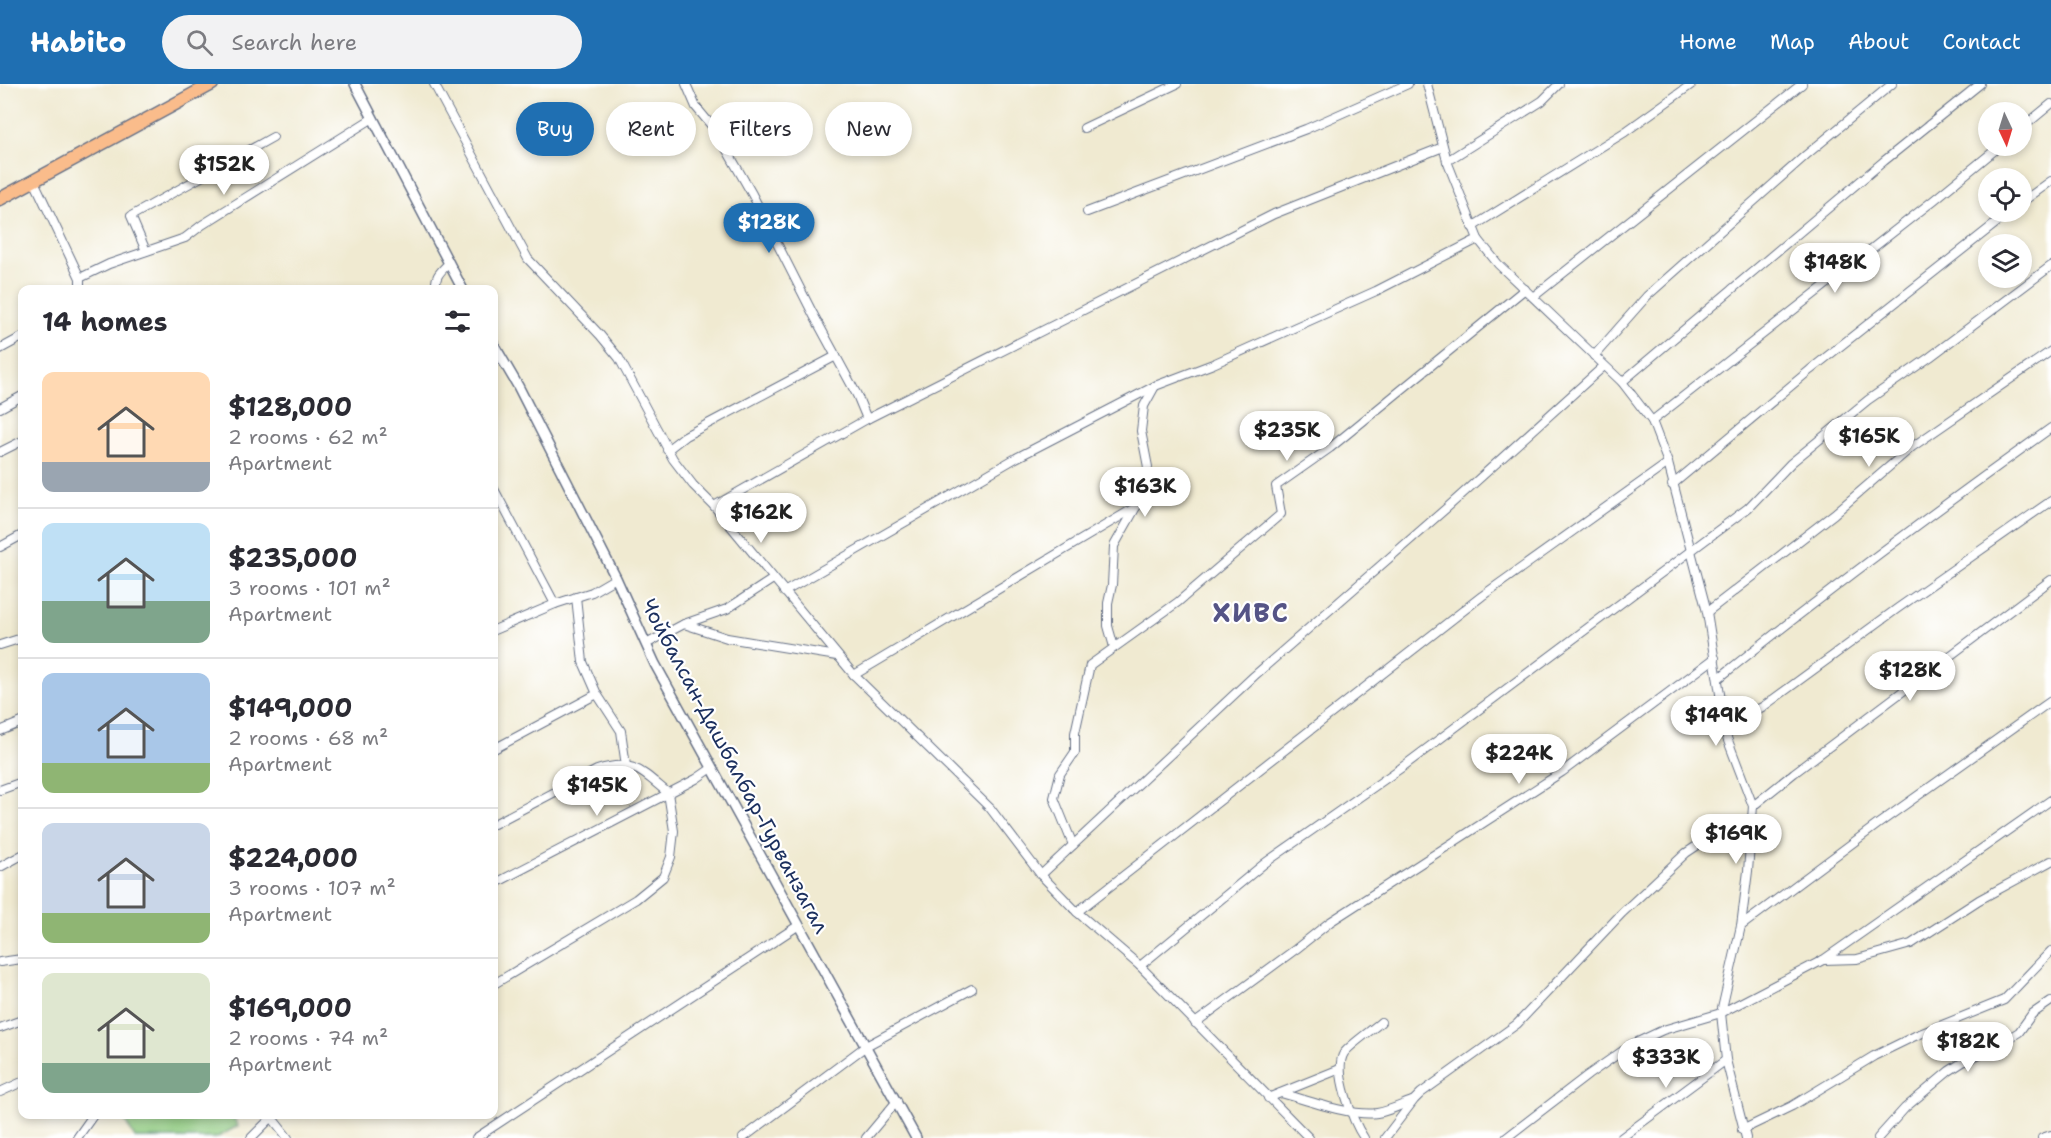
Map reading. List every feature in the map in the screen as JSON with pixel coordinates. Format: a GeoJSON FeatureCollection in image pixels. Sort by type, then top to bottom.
{"type":"FeatureCollection","features":[{"type":"Feature","properties":{"kind":"main road"},"geometry":{"type":"LineString","coordinates":[[0,199],[212,84]]}},
{"type":"Feature","properties":{"kind":"street"},"geometry":{"type":"LineString","coordinates":[[355,84],[460,285]]}},
{"type":"Feature","properties":{"kind":"street"},"geometry":{"type":"LineString","coordinates":[[434,84],[528,259],[619,358],[667,450],[693,485],[714,506],[854,675],[990,808],[1041,875],[1077,912],[1140,966],[1309,1138]]}},
{"type":"Feature","properties":{"kind":"street"},"geometry":{"type":"LineString","coordinates":[[686,84],[696,107],[728,149],[867,419]]}},
{"type":"Feature","properties":{"kind":"street"},"geometry":{"type":"LineString","coordinates":[[1084,128],[1177,84]]}},
{"type":"Feature","properties":{"kind":"street"},"geometry":{"type":"LineString","coordinates":[[1087,212],[1306,129],[1408,84]]}},
{"type":"Feature","properties":{"kind":"street"},"geometry":{"type":"LineString","coordinates":[[1427,84],[1447,161],[1478,239],[1498,264],[1622,382],[1652,421],[1668,463],[1707,612],[1727,738],[1753,806],[1741,926],[1721,1013],[1726,1060],[1742,1130],[1746,1138]]}},
{"type":"Feature","properties":{"kind":"street"},"geometry":{"type":"LineString","coordinates":[[1447,161],[1542,101],[1559,84]]}},
{"type":"Feature","properties":{"kind":"street"},"geometry":{"type":"LineString","coordinates":[[1472,227],[1625,132],[1692,84]]}},
{"type":"Feature","properties":{"kind":"street"},"geometry":{"type":"LineString","coordinates":[[1533,297],[1802,84]]}},
{"type":"Feature","properties":{"kind":"street"},"geometry":{"type":"LineString","coordinates":[[1594,356],[1647,296],[1806,155],[1892,84]]}},
{"type":"Feature","properties":{"kind":"street"},"geometry":{"type":"LineString","coordinates":[[1622,382],[1884,161],[1980,84]]}},
{"type":"Feature","properties":{"kind":"street"},"geometry":{"type":"LineString","coordinates":[[2032,120],[2051,104]]}},
{"type":"Feature","properties":{"kind":"street"},"geometry":{"type":"LineString","coordinates":[[80,278],[109,264],[185,238],[202,225],[373,118]]}},
{"type":"Feature","properties":{"kind":"street"},"geometry":{"type":"LineString","coordinates":[[146,251],[131,216],[273,137]]}},
{"type":"Feature","properties":{"kind":"street"},"geometry":{"type":"LineString","coordinates":[[714,506],[867,419],[1274,214],[1443,147]]}},
{"type":"Feature","properties":{"kind":"street"},"geometry":{"type":"LineString","coordinates":[[1652,421],[1988,156]]}},
{"type":"Feature","properties":{"kind":"street"},"geometry":{"type":"LineString","coordinates":[[34,181],[80,278],[80,285]]}},
{"type":"Feature","properties":{"kind":"street"},"geometry":{"type":"LineString","coordinates":[[2032,195],[2051,181]]}},
{"type":"Feature","properties":{"kind":"street"},"geometry":{"type":"LineString","coordinates":[[1672,485],[1810,370],[1997,222]]}},
{"type":"Feature","properties":{"kind":"street"},"geometry":{"type":"LineString","coordinates":[[784,592],[1016,458],[1155,386],[1213,364],[1376,291],[1478,239]]}},
{"type":"Feature","properties":{"kind":"street"},"geometry":{"type":"LineString","coordinates":[[435,285],[437,277],[449,263]]}},
{"type":"Feature","properties":{"kind":"street"},"geometry":{"type":"LineString","coordinates":[[1140,966],[1265,863],[1401,768],[1748,508],[1791,463],[1868,400],[1930,357],[2051,266]]}},
{"type":"Feature","properties":{"kind":"street"},"geometry":{"type":"LineString","coordinates":[[1073,845],[1054,798],[1060,774],[1075,752],[1075,733],[1090,664],[1178,602],[1281,514],[1276,486],[1330,448],[1525,289]]}},
{"type":"Feature","properties":{"kind":"street"},"geometry":{"type":"LineString","coordinates":[[0,349],[18,339]]}},
{"type":"Feature","properties":{"kind":"street"},"geometry":{"type":"LineString","coordinates":[[1707,612],[1834,514],[1912,447],[2051,351]]}},
{"type":"Feature","properties":{"kind":"street","name":"Чойбалсан-Дашбалбар-Гурванзагал"},"geometry":{"type":"LineString","coordinates":[[498,352],[518,386],[616,578],[646,644],[916,1138]]}},
{"type":"Feature","properties":{"kind":"street"},"geometry":{"type":"LineString","coordinates":[[667,450],[685,436],[836,356]]}},
{"type":"Feature","properties":{"kind":"street"},"geometry":{"type":"LineString","coordinates":[[1041,875],[1254,676],[1450,505],[1604,366]]}},
{"type":"Feature","properties":{"kind":"street"},"geometry":{"type":"LineString","coordinates":[[1114,647],[1108,626],[1108,603],[1112,585],[1114,546],[1136,507],[1148,467],[1141,431],[1144,406],[1155,386]]}},
{"type":"Feature","properties":{"kind":"street"},"geometry":{"type":"LineString","coordinates":[[0,408],[18,398]]}},
{"type":"Feature","properties":{"kind":"street"},"geometry":{"type":"LineString","coordinates":[[1719,678],[1815,601],[2051,428]]}},
{"type":"Feature","properties":{"kind":"street"},"geometry":{"type":"LineString","coordinates":[[0,452],[18,443]]}},
{"type":"Feature","properties":{"kind":"street"},"geometry":{"type":"LineString","coordinates":[[1077,912],[1482,596],[1668,463]]}},
{"type":"Feature","properties":{"kind":"street"},"geometry":{"type":"LineString","coordinates":[[498,497],[555,604]]}},
{"type":"Feature","properties":{"kind":"street"},"geometry":{"type":"LineString","coordinates":[[1725,727],[1764,706],[1898,608],[2051,501]]}},
{"type":"Feature","properties":{"kind":"street"},"geometry":{"type":"LineString","coordinates":[[854,675],[1136,507]]}},
{"type":"Feature","properties":{"kind":"street"},"geometry":{"type":"LineString","coordinates":[[0,547],[18,537]]}},
{"type":"Feature","properties":{"kind":"street"},"geometry":{"type":"LineString","coordinates":[[498,628],[555,604],[592,592],[616,578]]}},
{"type":"Feature","properties":{"kind":"street"},"geometry":{"type":"LineString","coordinates":[[646,644],[684,624],[727,609],[773,579]]}},
{"type":"Feature","properties":{"kind":"street"},"geometry":{"type":"LineString","coordinates":[[1753,806],[1794,772],[2051,580]]}},
{"type":"Feature","properties":{"kind":"street"},"geometry":{"type":"LineString","coordinates":[[576,597],[583,662],[597,694],[621,731],[626,765]]}},
{"type":"Feature","properties":{"kind":"street"},"geometry":{"type":"LineString","coordinates":[[684,624],[727,638],[837,656]]}},
{"type":"Feature","properties":{"kind":"street"},"geometry":{"type":"LineString","coordinates":[[0,645],[18,639]]}},
{"type":"Feature","properties":{"kind":"street"},"geometry":{"type":"LineString","coordinates":[[1195,1023],[1330,922],[1562,772],[1715,658]]}},
{"type":"Feature","properties":{"kind":"street"},"geometry":{"type":"LineString","coordinates":[[498,747],[597,694]]}},
{"type":"Feature","properties":{"kind":"street"},"geometry":{"type":"LineString","coordinates":[[1741,926],[1878,824],[2051,701]]}},
{"type":"Feature","properties":{"kind":"street"},"geometry":{"type":"LineString","coordinates":[[0,731],[18,724]]}},
{"type":"Feature","properties":{"kind":"street"},"geometry":{"type":"LineString","coordinates":[[498,822],[597,770],[614,765],[626,765],[644,773],[668,793],[674,831],[671,857],[663,877],[636,899],[498,982]]}},
{"type":"Feature","properties":{"kind":"street"},"geometry":{"type":"LineString","coordinates":[[498,882],[696,779],[712,768]]}},
{"type":"Feature","properties":{"kind":"street"},"geometry":{"type":"LineString","coordinates":[[0,790],[18,783]]}},
{"type":"Feature","properties":{"kind":"street"},"geometry":{"type":"LineString","coordinates":[[1506,1138],[1631,1045],[1663,1030],[1721,1013],[1823,960],[2051,800]]}},
{"type":"Feature","properties":{"kind":"street"},"geometry":{"type":"LineString","coordinates":[[1281,1093],[1352,1112],[1370,1114],[1380,1113],[1414,1100],[1517,1024],[1622,913],[1686,853],[1722,830],[1753,818]]}},
{"type":"Feature","properties":{"kind":"street"},"geometry":{"type":"LineString","coordinates":[[0,867],[18,857]]}},
{"type":"Feature","properties":{"kind":"street"},"geometry":{"type":"LineString","coordinates":[[1823,960],[1857,959],[1911,944],[1979,900],[2050,866]]}},
{"type":"Feature","properties":{"kind":"street"},"geometry":{"type":"LineString","coordinates":[[476,1138],[799,925]]}},
{"type":"Feature","properties":{"kind":"street"},"geometry":{"type":"LineString","coordinates":[[1742,1130],[1792,1106],[1874,1056],[1914,1036],[2004,1000],[2051,951]]}},
{"type":"Feature","properties":{"kind":"street"},"geometry":{"type":"LineString","coordinates":[[0,962],[18,960]]}},
{"type":"Feature","properties":{"kind":"street"},"geometry":{"type":"LineString","coordinates":[[743,1138],[866,1046],[972,989]]}},
{"type":"Feature","properties":{"kind":"street"},"geometry":{"type":"LineString","coordinates":[[1878,1138],[1905,1108],[1949,1071],[2019,1032],[2032,1014],[2051,1001]]}},
{"type":"Feature","properties":{"kind":"street"},"geometry":{"type":"LineString","coordinates":[[0,1028],[18,1021]]}},
{"type":"Feature","properties":{"kind":"street"},"geometry":{"type":"LineString","coordinates":[[1364,1138],[1352,1112],[1340,1069],[1344,1053],[1381,1022]]}},
{"type":"Feature","properties":{"kind":"street"},"geometry":{"type":"LineString","coordinates":[[1622,1138],[1726,1060]]}},
{"type":"Feature","properties":{"kind":"street"},"geometry":{"type":"LineString","coordinates":[[1268,1098],[1340,1069]]}},
{"type":"Feature","properties":{"kind":"street"},"geometry":{"type":"LineString","coordinates":[[0,1092],[18,1084]]}},
{"type":"Feature","properties":{"kind":"street"},"geometry":{"type":"LineString","coordinates":[[1385,1138],[1414,1100]]}},
{"type":"Feature","properties":{"kind":"street"},"geometry":{"type":"LineString","coordinates":[[866,1138],[897,1101]]}},
{"type":"Feature","properties":{"kind":"street"},"geometry":{"type":"LineString","coordinates":[[77,1138],[90,1119]]}},
{"type":"Feature","properties":{"kind":"street"},"geometry":{"type":"LineString","coordinates":[[251,1138],[268,1119]]}},
{"type":"Feature","properties":{"kind":"street"},"geometry":{"type":"LineString","coordinates":[[275,1119],[288,1138]]}},
{"type":"Feature","properties":{"kind":"street"},"geometry":{"type":"LineString","coordinates":[[2042,1138],[2051,1135]]}},
{"type":"Feature","properties":{"kind":"green space"},"geometry":{"type":"Polygon","coordinates":[[[124,1119],[234,1119],[238,1126],[216,1138],[135,1138],[124,1119]]]}},
{"type":"Feature","properties":{"kind":"district","name":"ХИВС"},"geometry":{"type":"Point","coordinates":[1251,612]}}]}
